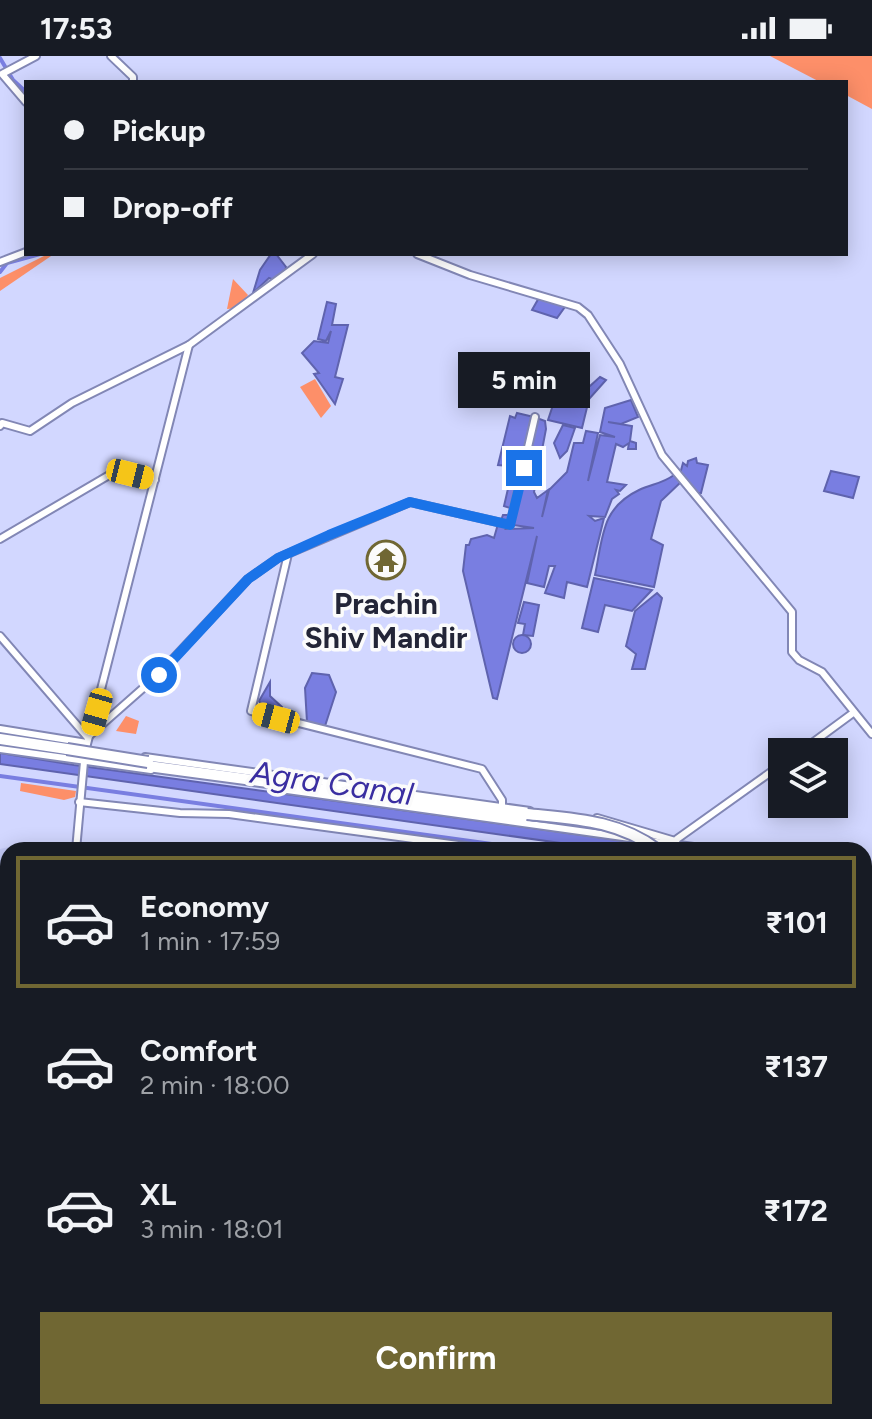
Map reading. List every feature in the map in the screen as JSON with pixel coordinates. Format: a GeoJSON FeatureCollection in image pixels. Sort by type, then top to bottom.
{"type":"FeatureCollection","features":[{"type":"Feature","properties":{"kind":"highway"},"geometry":{"type":"LineString","coordinates":[[0,742],[614,829],[639,842]]}},
{"type":"Feature","properties":{"kind":"highway"},"geometry":{"type":"LineString","coordinates":[[234,777],[300,790],[529,817]]}},
{"type":"Feature","properties":{"kind":"street"},"geometry":{"type":"LineString","coordinates":[[24,100],[2,75],[36,56]]}},
{"type":"Feature","properties":{"kind":"street"},"geometry":{"type":"LineString","coordinates":[[111,56],[133,80]]}},
{"type":"Feature","properties":{"kind":"street"},"geometry":{"type":"LineString","coordinates":[[0,262],[24,253]]}},
{"type":"Feature","properties":{"kind":"street"},"geometry":{"type":"LineString","coordinates":[[0,426],[2,423],[30,431],[72,403],[189,345],[310,256]]}},
{"type":"Feature","properties":{"kind":"street"},"geometry":{"type":"LineString","coordinates":[[422,256],[470,275],[583,310],[620,364],[662,455],[792,612],[792,652],[799,660],[822,672],[872,734]]}},
{"type":"Feature","properties":{"kind":"street"},"geometry":{"type":"LineString","coordinates":[[88,741],[189,345]]}},
{"type":"Feature","properties":{"kind":"street"},"geometry":{"type":"LineString","coordinates":[[0,742],[51,757],[70,752],[88,741],[158,675],[248,579],[288,554],[410,502],[510,525],[535,417]]}},
{"type":"Feature","properties":{"kind":"street"},"geometry":{"type":"LineString","coordinates":[[0,539],[116,471],[155,480]]}},
{"type":"Feature","properties":{"kind":"street"},"geometry":{"type":"LineString","coordinates":[[288,554],[251,711],[482,769],[502,800],[502,807]]}},
{"type":"Feature","properties":{"kind":"street"},"geometry":{"type":"LineString","coordinates":[[0,636],[88,741],[100,750],[502,807],[529,817],[660,842]]}},
{"type":"Feature","properties":{"kind":"street"},"geometry":{"type":"LineString","coordinates":[[821,738],[854,714]]}},
{"type":"Feature","properties":{"kind":"street"},"geometry":{"type":"LineString","coordinates":[[0,729],[88,741]]}},
{"type":"Feature","properties":{"kind":"street"},"geometry":{"type":"LineString","coordinates":[[98,764],[100,750]]}},
{"type":"Feature","properties":{"kind":"street"},"geometry":{"type":"LineString","coordinates":[[70,752],[86,763],[300,790]]}},
{"type":"Feature","properties":{"kind":"street"},"geometry":{"type":"LineString","coordinates":[[78,842],[86,763]]}},
{"type":"Feature","properties":{"kind":"street"},"geometry":{"type":"LineString","coordinates":[[680,842],[768,776]]}},
{"type":"Feature","properties":{"kind":"street"},"geometry":{"type":"LineString","coordinates":[[81,798],[180,813],[229,814],[436,842]]}},
{"type":"Feature","properties":{"kind":"street"},"geometry":{"type":"LineString","coordinates":[[529,817],[610,820],[668,842]]}},
{"type":"Feature","properties":{"kind":"shaded area"},"geometry":{"type":"Polygon","coordinates":[[[770,56],[872,56],[872,109],[848,96],[848,80],[816,80],[770,56]]]}},
{"type":"Feature","properties":{"kind":"shaded area"},"geometry":{"type":"Polygon","coordinates":[[[44,256],[51,256],[0,291],[0,278],[44,256]]]}},
{"type":"Feature","properties":{"kind":"shaded area"},"geometry":{"type":"Polygon","coordinates":[[[233,279],[248,295],[238,308],[227,309],[233,279]]]}},
{"type":"Feature","properties":{"kind":"shaded area"},"geometry":{"type":"Polygon","coordinates":[[[315,379],[331,406],[321,418],[300,387],[315,379]]]}},
{"type":"Feature","properties":{"kind":"shaded area"},"geometry":{"type":"Polygon","coordinates":[[[126,716],[139,721],[136,734],[116,731],[126,716]]]}},
{"type":"Feature","properties":{"kind":"shaded area"},"geometry":{"type":"Polygon","coordinates":[[[21,783],[76,791],[75,797],[64,800],[20,791],[21,783]]]}},
{"type":"Feature","properties":{"kind":"water"},"geometry":{"type":"Polygon","coordinates":[[[270,256],[278,256],[286,267],[285,273],[274,280],[269,278],[253,293],[260,270],[270,256]]]}},
{"type":"Feature","properties":{"kind":"water"},"geometry":{"type":"Polygon","coordinates":[[[540,296],[567,304],[557,318],[532,310],[540,296]]]}},
{"type":"Feature","properties":{"kind":"water"},"geometry":{"type":"Polygon","coordinates":[[[327,302],[336,304],[332,325],[348,325],[335,377],[343,379],[335,404],[314,374],[319,373],[302,353],[314,341],[328,343],[331,331],[326,341],[318,339],[327,302]]]}},
{"type":"Feature","properties":{"kind":"water"},"geometry":{"type":"Polygon","coordinates":[[[600,377],[606,380],[589,399],[582,428],[548,420],[558,390],[571,394],[575,385],[590,386],[600,377]]]}},
{"type":"Feature","properties":{"kind":"water"},"geometry":{"type":"Polygon","coordinates":[[[631,400],[638,417],[621,424],[608,422],[632,426],[630,441],[636,443],[636,449],[628,449],[629,443],[623,447],[616,444],[607,482],[626,485],[620,491],[616,490],[619,494],[612,499],[605,517],[589,516],[595,521],[604,518],[587,587],[567,582],[564,598],[545,593],[555,566],[549,566],[544,587],[527,583],[537,536],[497,699],[493,698],[463,571],[466,545],[471,539],[487,535],[494,538],[498,524],[508,526],[506,529],[534,528],[500,523],[503,515],[512,515],[513,509],[504,506],[510,480],[528,481],[522,479],[537,418],[545,421],[546,429],[534,492],[537,498],[548,490],[542,517],[549,490],[567,472],[574,443],[583,443],[586,431],[598,433],[588,481],[600,435],[615,437],[600,432],[605,408],[631,400]]]}},
{"type":"Feature","properties":{"kind":"water"},"geometry":{"type":"Polygon","coordinates":[[[517,413],[534,417],[519,480],[509,478],[511,466],[498,465],[510,416],[515,418],[517,413]]]}},
{"type":"Feature","properties":{"kind":"water"},"geometry":{"type":"Polygon","coordinates":[[[563,425],[575,428],[567,451],[560,458],[554,443],[563,425]]]}},
{"type":"Feature","properties":{"kind":"water"},"geometry":{"type":"Polygon","coordinates":[[[696,458],[697,463],[708,465],[701,493],[695,493],[680,474],[683,463],[687,466],[688,461],[696,458]]]}},
{"type":"Feature","properties":{"kind":"water"},"geometry":{"type":"Polygon","coordinates":[[[831,471],[859,477],[853,498],[824,491],[831,471]]]}},
{"type":"Feature","properties":{"kind":"water"},"geometry":{"type":"Polygon","coordinates":[[[674,475],[681,482],[661,501],[651,539],[663,545],[654,587],[595,575],[602,536],[617,506],[639,490],[674,475]]]}},
{"type":"Feature","properties":{"kind":"water"},"geometry":{"type":"Polygon","coordinates":[[[594,578],[652,590],[632,611],[605,605],[598,632],[582,628],[594,578]]]}},
{"type":"Feature","properties":{"kind":"water"},"geometry":{"type":"Polygon","coordinates":[[[657,593],[662,598],[645,669],[632,669],[636,654],[626,646],[635,611],[657,593]]]}},
{"type":"Feature","properties":{"kind":"water"},"geometry":{"type":"Polygon","coordinates":[[[524,602],[539,605],[533,636],[523,635],[525,624],[518,623],[524,602]]]}},
{"type":"Feature","properties":{"kind":"water"},"geometry":{"type":"Polygon","coordinates":[[[522,635],[531,644],[522,653],[513,644],[522,635]]]}},
{"type":"Feature","properties":{"kind":"water"},"geometry":{"type":"Polygon","coordinates":[[[312,673],[329,675],[336,692],[325,726],[307,722],[305,688],[312,673]]]}},
{"type":"Feature","properties":{"kind":"water"},"geometry":{"type":"Polygon","coordinates":[[[270,682],[270,696],[282,707],[278,715],[266,711],[259,701],[270,682]]]}},
{"type":"Feature","properties":{"kind":"water"},"geometry":{"type":"Polygon","coordinates":[[[0,753],[633,842],[553,842],[0,764],[0,753]]]}},
{"type":"Feature","properties":{"kind":"waterway"},"geometry":{"type":"LineString","coordinates":[[0,58],[13,80],[24,90]]}},
{"type":"Feature","properties":{"kind":"waterway"},"geometry":{"type":"LineString","coordinates":[[0,272],[7,263],[33,256]]}},
{"type":"Feature","properties":{"kind":"waterway"},"geometry":{"type":"LineString","coordinates":[[0,776],[478,842]]}},
{"type":"Feature","properties":{"kind":"place","name":"Prachin Shiv Mandir"},"geometry":{"type":"Point","coordinates":[386,560]}},
{"type":"Feature","properties":{"kind":"route"},"geometry":{"type":"LineString","coordinates":[[159,675],[248,579],[278,558],[410,502],[510,525],[524,468]]}},
{"type":"Feature","properties":{"kind":"water label","name":"Agra Canal"},"geometry":{"type":"Point","coordinates":[332,783]}}]}
